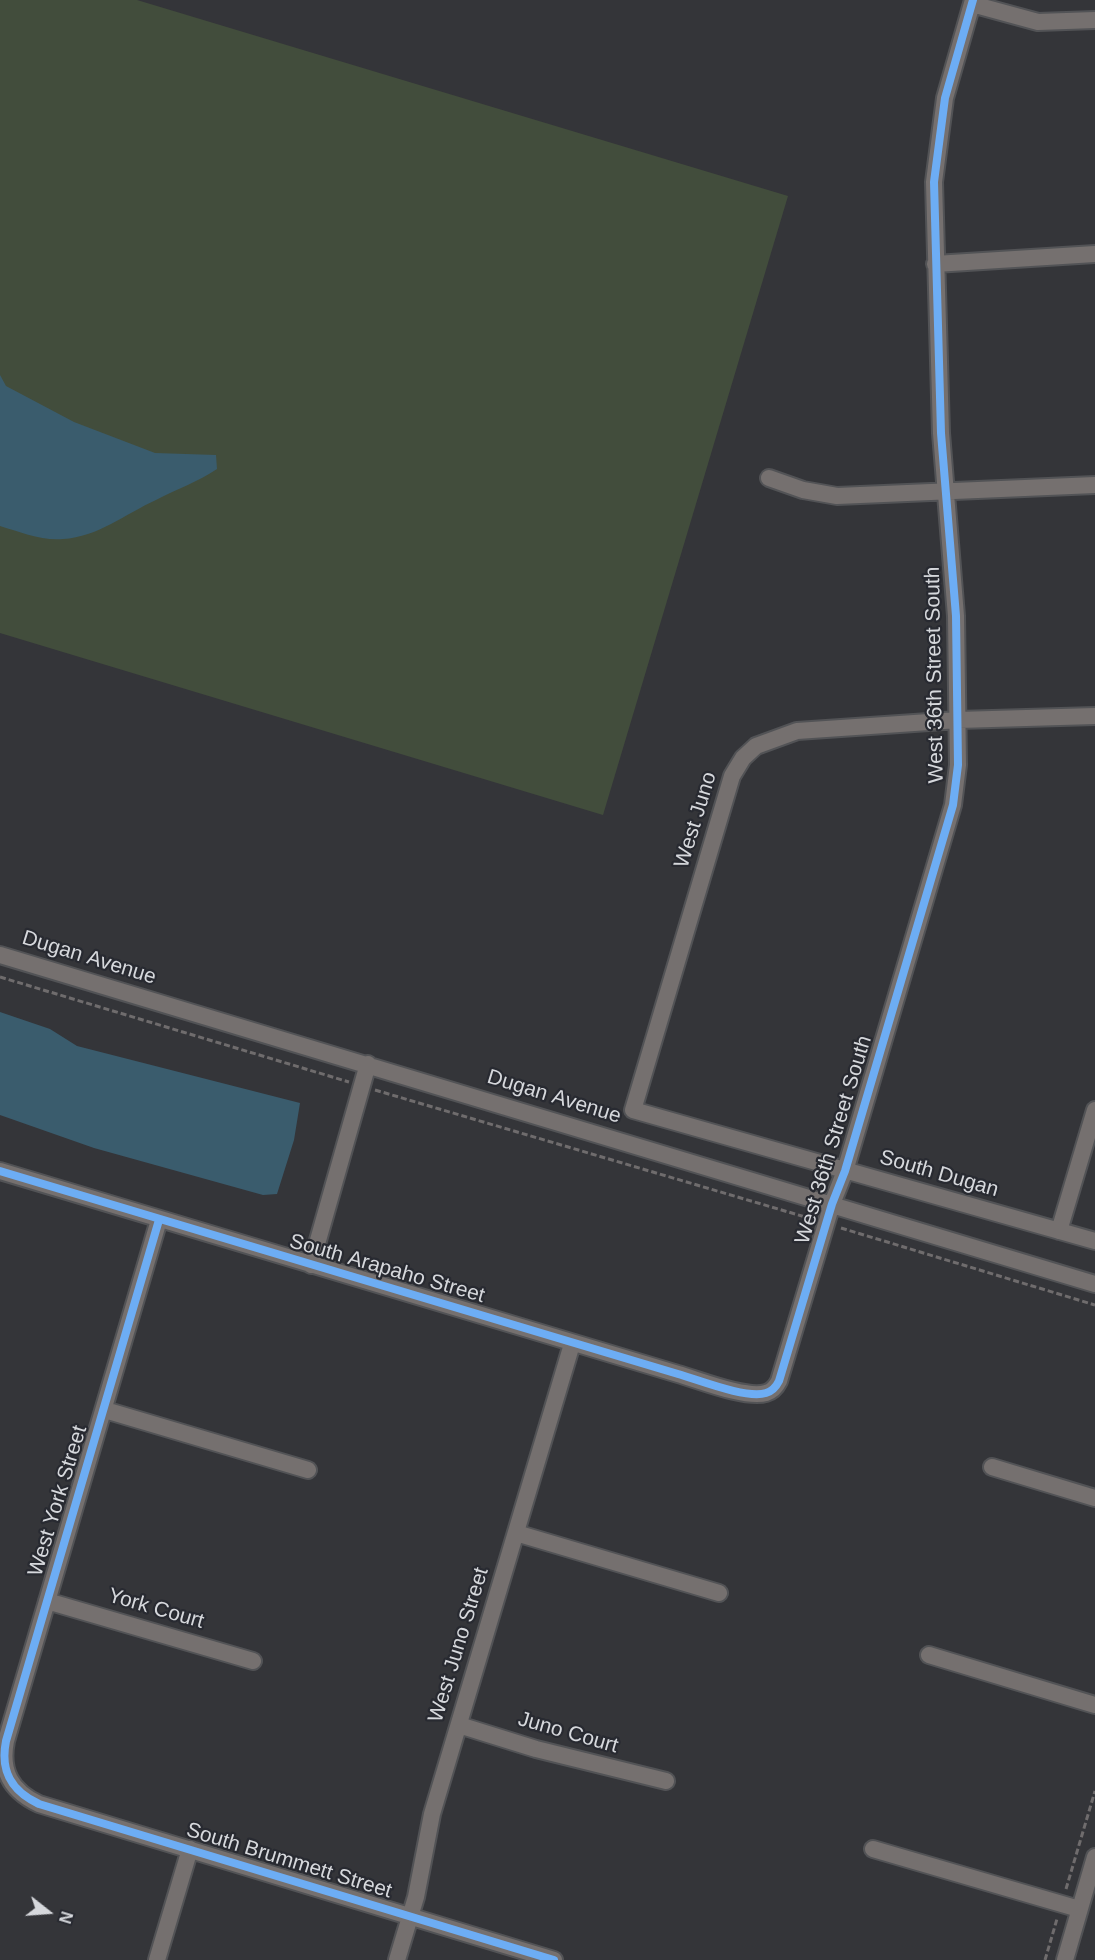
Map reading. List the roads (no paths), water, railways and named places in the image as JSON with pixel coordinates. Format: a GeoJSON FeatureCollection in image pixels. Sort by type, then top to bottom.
{"type":"FeatureCollection","features":[{"type":"Feature","properties":{"kind":"street"},"geometry":{"type":"LineString","coordinates":[[972,2],[1038,22],[1095,20]]}},
{"type":"Feature","properties":{"kind":"street","name":"West 36th Street South"},"geometry":{"type":"LineString","coordinates":[[766,1394],[774,1390],[779,1381],[832,1204],[845,1171],[947,832],[958,765],[956,616],[946,492],[935,264],[934,182],[939,127],[950,77],[972,2]]}},
{"type":"Feature","properties":{"kind":"street"},"geometry":{"type":"LineString","coordinates":[[935,264],[1095,254]]}},
{"type":"Feature","properties":{"kind":"street"},"geometry":{"type":"LineString","coordinates":[[769,478],[803,490],[837,496],[1095,485]]}},
{"type":"Feature","properties":{"kind":"street","name":"West Juno"},"geometry":{"type":"LineString","coordinates":[[633,1110],[729,786],[742,758],[766,741],[797,732],[958,720],[1095,716]]}},
{"type":"Feature","properties":{"kind":"street","name":"Dugan Avenue"},"geometry":{"type":"LineString","coordinates":[[0,955],[1095,1284]]}},
{"type":"Feature","properties":{"kind":"street"},"geometry":{"type":"LineString","coordinates":[[311,1265],[368,1064]]}},
{"type":"Feature","properties":{"kind":"street","name":"South Dugan"},"geometry":{"type":"LineString","coordinates":[[633,1110],[1095,1241]]}},
{"type":"Feature","properties":{"kind":"street"},"geometry":{"type":"LineString","coordinates":[[1059,1231],[1095,1110]]}},
{"type":"Feature","properties":{"kind":"street","name":"South Arapaho Street"},"geometry":{"type":"LineString","coordinates":[[0,1171],[572,1344],[749,1394],[766,1394]]}},
{"type":"Feature","properties":{"kind":"street","name":"West York Street"},"geometry":{"type":"LineString","coordinates":[[17,1790],[9,1779],[3,1754],[159,1220]]}},
{"type":"Feature","properties":{"kind":"street","name":"West Juno Street"},"geometry":{"type":"LineString","coordinates":[[397,1960],[410,1916],[432,1814],[572,1344]]}},
{"type":"Feature","properties":{"kind":"street"},"geometry":{"type":"LineString","coordinates":[[105,1410],[308,1470]]}},
{"type":"Feature","properties":{"kind":"street"},"geometry":{"type":"LineString","coordinates":[[992,1467],[1095,1498]]}},
{"type":"Feature","properties":{"kind":"street"},"geometry":{"type":"LineString","coordinates":[[516,1533],[719,1593]]}},
{"type":"Feature","properties":{"kind":"street","name":"York Court"},"geometry":{"type":"LineString","coordinates":[[47,1601],[253,1661]]}},
{"type":"Feature","properties":{"kind":"street"},"geometry":{"type":"LineString","coordinates":[[929,1655],[1095,1705]]}},
{"type":"Feature","properties":{"kind":"street","name":"Juno Court"},"geometry":{"type":"LineString","coordinates":[[459,1725],[536,1749],[666,1781]]}},
{"type":"Feature","properties":{"kind":"street","name":"South Brummett Street"},"geometry":{"type":"LineString","coordinates":[[17,1790],[39,1804],[554,1960]]}},
{"type":"Feature","properties":{"kind":"street"},"geometry":{"type":"LineString","coordinates":[[157,1960],[190,1849]]}},
{"type":"Feature","properties":{"kind":"street"},"geometry":{"type":"LineString","coordinates":[[873,1849],[1079,1910]]}},
{"type":"Feature","properties":{"kind":"street"},"geometry":{"type":"LineString","coordinates":[[1065,1960],[1095,1857]]}},
{"type":"Feature","properties":{"kind":"water"},"geometry":{"type":"Polygon","coordinates":[[[0,375],[6,386],[74,422],[155,453],[216,455],[217,469],[88,534],[63,539],[47,539],[0,526],[0,375]]]}},
{"type":"Feature","properties":{"kind":"water"},"geometry":{"type":"Polygon","coordinates":[[[0,1012],[50,1029],[77,1046],[300,1103],[294,1140],[277,1194],[263,1195],[94,1148],[0,1115],[0,1012]]]}}]}
